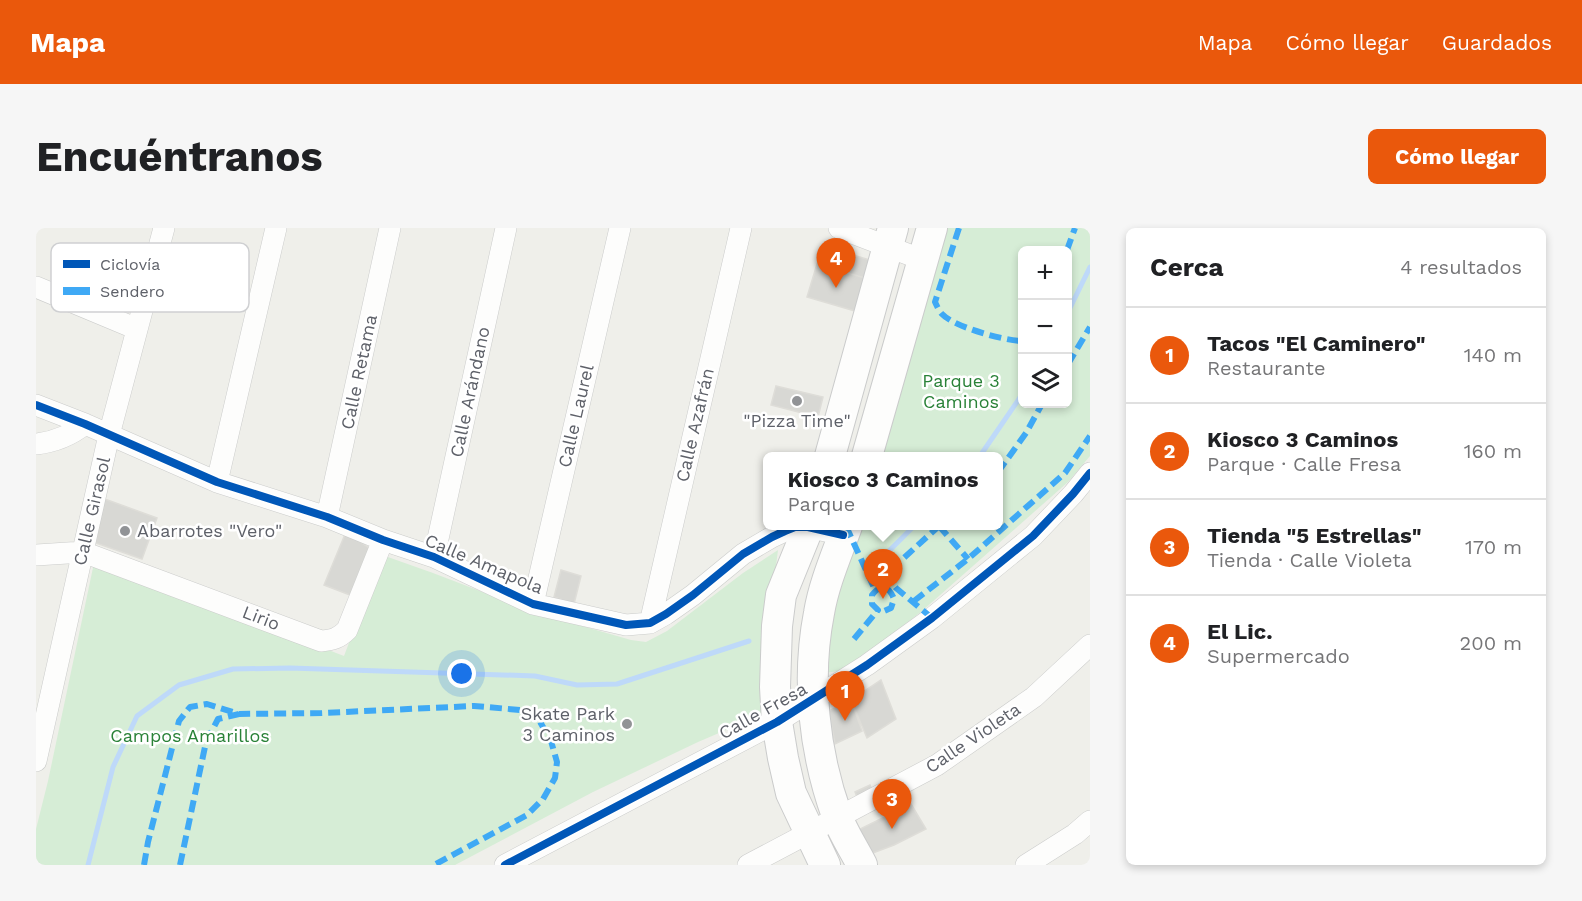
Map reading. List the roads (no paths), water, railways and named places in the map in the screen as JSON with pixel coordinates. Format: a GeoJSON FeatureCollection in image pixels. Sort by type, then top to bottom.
{"type":"FeatureCollection","features":[{"type":"Feature","properties":{"kind":"street","name":"Calle Girasol"},"geometry":{"type":"LineString","coordinates":[[160,243],[164,228]]}},
{"type":"Feature","properties":{"kind":"street"},"geometry":{"type":"LineString","coordinates":[[217,482],[276,228]]}},
{"type":"Feature","properties":{"kind":"street","name":"Calle Retama"},"geometry":{"type":"LineString","coordinates":[[327,517],[390,228]]}},
{"type":"Feature","properties":{"kind":"street","name":"Calle Arándano"},"geometry":{"type":"LineString","coordinates":[[434,557],[506,228]]}},
{"type":"Feature","properties":{"kind":"street","name":"Calle Laurel"},"geometry":{"type":"LineString","coordinates":[[532,604],[620,228]]}},
{"type":"Feature","properties":{"kind":"street","name":"Calle Azafrán"},"geometry":{"type":"LineString","coordinates":[[650,623],[741,228]]}},
{"type":"Feature","properties":{"kind":"street"},"geometry":{"type":"LineString","coordinates":[[839,228],[890,238],[923,260]]}},
{"type":"Feature","properties":{"kind":"street"},"geometry":{"type":"LineString","coordinates":[[868,452],[932,228]]}},
{"type":"Feature","properties":{"kind":"street"},"geometry":{"type":"LineString","coordinates":[[831,452],[890,238]]}},
{"type":"Feature","properties":{"kind":"street"},"geometry":{"type":"LineString","coordinates":[[36,287],[51,293]]}},
{"type":"Feature","properties":{"kind":"street"},"geometry":{"type":"LineString","coordinates":[[96,312],[137,329]]}},
{"type":"Feature","properties":{"kind":"street","name":"Calle Girasol"},"geometry":{"type":"LineString","coordinates":[[36,761],[46,671],[83,552],[142,312]]}},
{"type":"Feature","properties":{"kind":"street","name":"Calle Amapola"},"geometry":{"type":"LineString","coordinates":[[36,405],[217,482],[327,517],[383,540],[434,557],[532,604],[626,625],[650,623]]}},
{"type":"Feature","properties":{"kind":"street"},"geometry":{"type":"LineString","coordinates":[[36,444],[66,436],[85,424]]}},
{"type":"Feature","properties":{"kind":"street","name":"Calle Fresa"},"geometry":{"type":"LineString","coordinates":[[505,865],[777,722],[813,700],[897,643],[972,587],[1033,536],[1090,473]]}},
{"type":"Feature","properties":{"kind":"street"},"geometry":{"type":"LineString","coordinates":[[650,623],[693,595],[743,554],[788,530]]}},
{"type":"Feature","properties":{"kind":"street"},"geometry":{"type":"LineString","coordinates":[[806,530],[782,595],[777,626],[775,687],[777,722],[791,793],[825,865]]}},
{"type":"Feature","properties":{"kind":"street"},"geometry":{"type":"LineString","coordinates":[[845,530],[819,611],[815,636],[813,700],[820,755],[838,818],[862,865]]}},
{"type":"Feature","properties":{"kind":"street","name":"Lirio"},"geometry":{"type":"LineString","coordinates":[[83,552],[321,641],[336,639],[347,630],[383,540]]}},
{"type":"Feature","properties":{"kind":"street"},"geometry":{"type":"LineString","coordinates":[[36,555],[83,552]]}},
{"type":"Feature","properties":{"kind":"street","name":"Calle Violeta"},"geometry":{"type":"LineString","coordinates":[[748,865],[937,765],[1034,697],[1090,645]]}},
{"type":"Feature","properties":{"kind":"street"},"geometry":{"type":"LineString","coordinates":[[1026,865],[1085,828]]}},
{"type":"Feature","properties":{"kind":"waterway"},"geometry":{"type":"LineString","coordinates":[[1072,304],[1090,267]]}},
{"type":"Feature","properties":{"kind":"waterway"},"geometry":{"type":"LineString","coordinates":[[983,452],[1018,400]]}},
{"type":"Feature","properties":{"kind":"waterway"},"geometry":{"type":"LineString","coordinates":[[887,553],[910,530]]}},
{"type":"Feature","properties":{"kind":"waterway"},"geometry":{"type":"LineString","coordinates":[[88,865],[113,767],[137,716],[179,685],[233,669],[290,668],[535,676],[577,685],[617,684],[749,641]]}},
{"type":"Feature","properties":{"kind":"place","name":"El Lic."},"geometry":{"type":"Point","coordinates":[836,288]}},
{"type":"Feature","properties":{"kind":"place","name":"\"Pizza Time\""},"geometry":{"type":"Point","coordinates":[797,401]}},
{"type":"Feature","properties":{"kind":"place","name":"Abarrotes \"Vero\""},"geometry":{"type":"Point","coordinates":[125,531]}},
{"type":"Feature","properties":{"kind":"place","name":"Kiosco 3 Caminos"},"geometry":{"type":"Point","coordinates":[883,599]}},
{"type":"Feature","properties":{"kind":"place","name":"Tacos \"El Caminero\""},"geometry":{"type":"Point","coordinates":[845,721]}},
{"type":"Feature","properties":{"kind":"place","name":"Skate Park 3 Caminos"},"geometry":{"type":"Point","coordinates":[627,724]}},
{"type":"Feature","properties":{"kind":"place","name":"Tienda \"5 Estrellas\""},"geometry":{"type":"Point","coordinates":[892,829]}},
{"type":"Feature","properties":{"kind":"park label","name":"Parque 3 Caminos"},"geometry":{"type":"Point","coordinates":[961,391]}},
{"type":"Feature","properties":{"kind":"park label","name":"Campos Amarillos"},"geometry":{"type":"Point","coordinates":[190,736]}}]}
